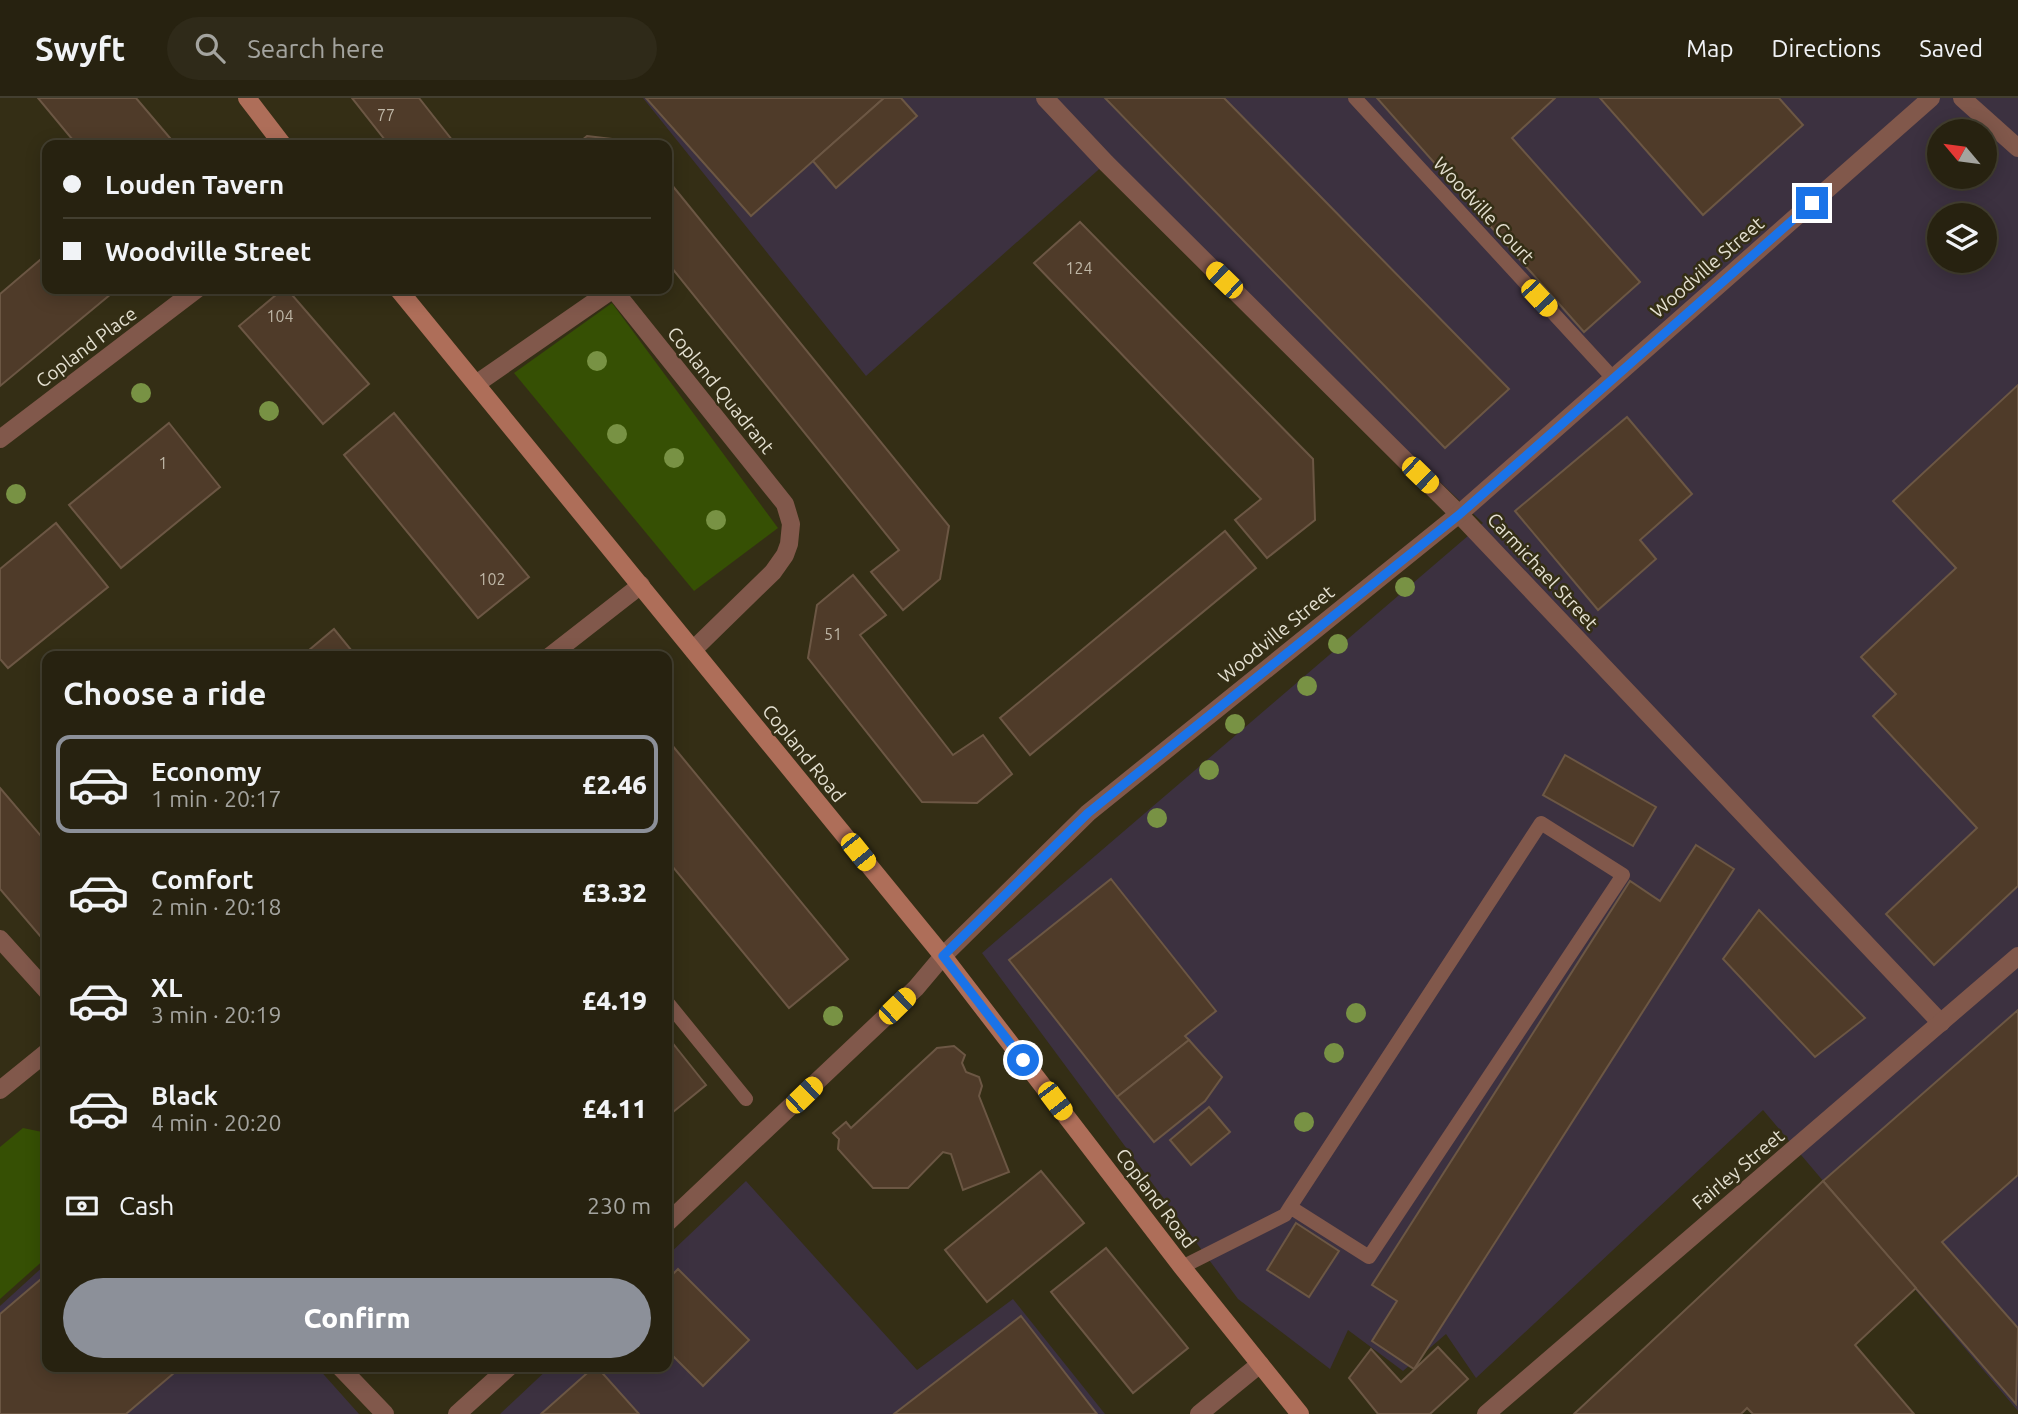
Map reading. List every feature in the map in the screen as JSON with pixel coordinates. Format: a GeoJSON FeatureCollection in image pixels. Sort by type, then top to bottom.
{"type":"FeatureCollection","features":[{"type":"Feature","properties":{"kind":"street"},"geometry":{"type":"LineString","coordinates":[[247,98],[279,140]]}},
{"type":"Feature","properties":{"kind":"street","name":"Carmichael Street"},"geometry":{"type":"LineString","coordinates":[[1045,98],[1106,163],[1460,514],[1941,1023]]}},
{"type":"Feature","properties":{"kind":"street","name":"Woodville Street"},"geometry":{"type":"LineString","coordinates":[[672,1218],[916,988],[943,956],[1088,813],[1460,514],[1931,98]]}},
{"type":"Feature","properties":{"kind":"street"},"geometry":{"type":"LineString","coordinates":[[1962,98],[2018,148]]}},
{"type":"Feature","properties":{"kind":"street","name":"Copland Place"},"geometry":{"type":"LineString","coordinates":[[0,439],[190,294]]}},
{"type":"Feature","properties":{"kind":"street","name":"Copland Road"},"geometry":{"type":"LineString","coordinates":[[402,294],[943,956],[1182,1267],[1300,1414]]}},
{"type":"Feature","properties":{"kind":"street","name":"Copland Quadrant"},"geometry":{"type":"LineString","coordinates":[[476,384],[606,294]]}},
{"type":"Feature","properties":{"kind":"street","name":"Copland Quadrant"},"geometry":{"type":"LineString","coordinates":[[617,294],[785,504],[791,524],[785,555],[773,572],[693,650]]}},
{"type":"Feature","properties":{"kind":"street"},"geometry":{"type":"LineString","coordinates":[[556,651],[641,585]]}},
{"type":"Feature","properties":{"kind":"street"},"geometry":{"type":"LineString","coordinates":[[0,939],[42,985]]}},
{"type":"Feature","properties":{"kind":"street","name":"Fairley Street"},"geometry":{"type":"LineString","coordinates":[[1486,1414],[2018,956]]}},
{"type":"Feature","properties":{"kind":"street"},"geometry":{"type":"LineString","coordinates":[[0,1090],[42,1056]]}},
{"type":"Feature","properties":{"kind":"street"},"geometry":{"type":"LineString","coordinates":[[1199,1414],[1260,1364]]}},
{"type":"Feature","properties":{"kind":"street"},"geometry":{"type":"LineString","coordinates":[[345,1372],[385,1414]]}},
{"type":"Feature","properties":{"kind":"street"},"geometry":{"type":"LineString","coordinates":[[457,1414],[503,1372]]}},
{"type":"Feature","properties":{"kind":"lane","name":"Woodville Court"},"geometry":{"type":"LineString","coordinates":[[1355,98],[1613,378]]}},
{"type":"Feature","properties":{"kind":"lane"},"geometry":{"type":"LineString","coordinates":[[1182,1267],[1285,1215],[1290,1207],[1541,823],[1623,875],[1369,1257],[1290,1207]]}},
{"type":"Feature","properties":{"kind":"lane"},"geometry":{"type":"LineString","coordinates":[[672,1008],[746,1099]]}},
{"type":"Feature","properties":{"kind":"shaded area"},"geometry":{"type":"Polygon","coordinates":[[[643,98],[2018,98],[2018,1411],[1763,1110],[1476,1378],[1446,1334],[1403,1371],[1348,1330],[1330,1369],[1238,1299],[982,953],[1483,523],[1106,163],[866,376],[643,98]]]}},
{"type":"Feature","properties":{"kind":"shaded area"},"geometry":{"type":"Polygon","coordinates":[[[746,1181],[917,1370],[1013,1299],[1105,1414],[500,1414],[545,1372],[672,1372],[672,1251],[746,1181]]]}},
{"type":"Feature","properties":{"kind":"shaded area"},"geometry":{"type":"Polygon","coordinates":[[[42,1268],[42,1372],[321,1372],[359,1414],[0,1414],[0,1306],[42,1268]]]}},
{"type":"Feature","properties":{"kind":"green space"},"geometry":{"type":"Polygon","coordinates":[[[612,303],[778,528],[694,591],[514,373],[612,303]]]}},
{"type":"Feature","properties":{"kind":"green space"},"geometry":{"type":"Polygon","coordinates":[[[23,1128],[42,1132],[42,1261],[0,1299],[0,1147],[23,1128]]]}},
{"type":"Feature","properties":{"kind":"building"},"geometry":{"type":"Polygon","coordinates":[[[38,98],[136,98],[172,140],[73,140],[38,98]]]}},
{"type":"Feature","properties":{"kind":"building"},"geometry":{"type":"Polygon","coordinates":[[[352,98],[419,98],[452,140],[385,140],[352,98]]]}},
{"type":"Feature","properties":{"kind":"building"},"geometry":{"type":"Polygon","coordinates":[[[646,98],[884,98],[751,216],[646,98]]]}},
{"type":"Feature","properties":{"kind":"building"},"geometry":{"type":"Polygon","coordinates":[[[884,98],[901,98],[917,116],[836,188],[813,161],[884,98]]]}},
{"type":"Feature","properties":{"kind":"building"},"geometry":{"type":"Polygon","coordinates":[[[1105,98],[1224,98],[1509,389],[1445,448],[1105,98]]]}},
{"type":"Feature","properties":{"kind":"building"},"geometry":{"type":"Polygon","coordinates":[[[1377,98],[1555,98],[1512,138],[1640,282],[1584,332],[1377,98]]]}},
{"type":"Feature","properties":{"kind":"building"},"geometry":{"type":"Polygon","coordinates":[[[1600,98],[1779,98],[1803,125],[1703,215],[1600,98]]]}},
{"type":"Feature","properties":{"kind":"building"},"geometry":{"type":"Polygon","coordinates":[[[587,136],[620,140],[582,140],[587,136]]]}},
{"type":"Feature","properties":{"kind":"building"},"geometry":{"type":"Polygon","coordinates":[[[672,185],[949,526],[940,579],[903,610],[871,572],[899,550],[672,268],[672,185]]]}},
{"type":"Feature","properties":{"kind":"building"},"geometry":{"type":"Polygon","coordinates":[[[1080,222],[1313,459],[1315,520],[1267,558],[1235,520],[1261,499],[1034,263],[1080,222]]]}},
{"type":"Feature","properties":{"kind":"building"},"geometry":{"type":"Polygon","coordinates":[[[42,258],[42,294],[111,294],[0,386],[0,294],[42,258]]]}},
{"type":"Feature","properties":{"kind":"building"},"geometry":{"type":"Polygon","coordinates":[[[277,294],[291,294],[369,384],[323,424],[239,326],[277,294]]]}},
{"type":"Feature","properties":{"kind":"building"},"geometry":{"type":"Polygon","coordinates":[[[2018,385],[2018,886],[1934,965],[1886,914],[1977,828],[1873,716],[1896,694],[1861,657],[1956,568],[1893,501],[2018,385]]]}},
{"type":"Feature","properties":{"kind":"building"},"geometry":{"type":"Polygon","coordinates":[[[394,413],[529,577],[478,618],[344,455],[394,413]]]}},
{"type":"Feature","properties":{"kind":"building"},"geometry":{"type":"Polygon","coordinates":[[[1627,417],[1692,494],[1640,540],[1656,559],[1598,610],[1515,511],[1627,417]]]}},
{"type":"Feature","properties":{"kind":"building"},"geometry":{"type":"Polygon","coordinates":[[[169,423],[220,487],[121,568],[69,505],[169,423]]]}},
{"type":"Feature","properties":{"kind":"building"},"geometry":{"type":"Polygon","coordinates":[[[56,523],[108,587],[8,668],[0,659],[0,569],[56,523]]]}},
{"type":"Feature","properties":{"kind":"building"},"geometry":{"type":"Polygon","coordinates":[[[1225,531],[1256,568],[1030,755],[1000,718],[1225,531]]]}},
{"type":"Feature","properties":{"kind":"building"},"geometry":{"type":"Polygon","coordinates":[[[853,575],[886,615],[860,635],[953,755],[983,735],[1012,774],[977,803],[922,802],[808,658],[817,605],[853,575]]]}},
{"type":"Feature","properties":{"kind":"building"},"geometry":{"type":"Polygon","coordinates":[[[334,629],[352,651],[308,651],[334,629]]]}},
{"type":"Feature","properties":{"kind":"building"},"geometry":{"type":"Polygon","coordinates":[[[672,745],[848,959],[789,1008],[672,866],[672,745]]]}},
{"type":"Feature","properties":{"kind":"building"},"geometry":{"type":"Polygon","coordinates":[[[1565,755],[1656,807],[1633,846],[1543,795],[1565,755]]]}},
{"type":"Feature","properties":{"kind":"building"},"geometry":{"type":"Polygon","coordinates":[[[0,788],[42,837],[42,938],[0,889],[0,788]]]}},
{"type":"Feature","properties":{"kind":"building"},"geometry":{"type":"Polygon","coordinates":[[[1696,845],[1734,869],[1414,1369],[1372,1341],[1397,1301],[1372,1285],[1630,881],[1660,901],[1696,845]]]}},
{"type":"Feature","properties":{"kind":"building"},"geometry":{"type":"Polygon","coordinates":[[[1111,879],[1216,1011],[1185,1036],[1189,1040],[1117,1097],[1009,960],[1111,879]]]}},
{"type":"Feature","properties":{"kind":"building"},"geometry":{"type":"Polygon","coordinates":[[[1759,910],[1865,1018],[1815,1057],[1723,959],[1759,910]]]}},
{"type":"Feature","properties":{"kind":"building"},"geometry":{"type":"Polygon","coordinates":[[[2018,1010],[2018,1175],[1942,1242],[2018,1328],[2016,1404],[1823,1181],[2018,1010]]]}},
{"type":"Feature","properties":{"kind":"building"},"geometry":{"type":"Polygon","coordinates":[[[1189,1040],[1222,1077],[1205,1101],[1154,1142],[1117,1097],[1189,1040]]]}},
{"type":"Feature","properties":{"kind":"building"},"geometry":{"type":"Polygon","coordinates":[[[672,1042],[706,1085],[672,1113],[672,1042]]]}},
{"type":"Feature","properties":{"kind":"building"},"geometry":{"type":"Polygon","coordinates":[[[954,1046],[965,1055],[962,1063],[966,1072],[979,1077],[982,1086],[979,1096],[1009,1172],[963,1190],[951,1154],[943,1152],[908,1188],[873,1188],[838,1149],[839,1139],[833,1133],[846,1122],[851,1128],[937,1048],[954,1046]]]}},
{"type":"Feature","properties":{"kind":"building"},"geometry":{"type":"Polygon","coordinates":[[[1209,1107],[1230,1132],[1191,1165],[1170,1140],[1209,1107]]]}},
{"type":"Feature","properties":{"kind":"building"},"geometry":{"type":"Polygon","coordinates":[[[1041,1171],[1084,1223],[987,1302],[945,1250],[1041,1171]]]}},
{"type":"Feature","properties":{"kind":"building"},"geometry":{"type":"Polygon","coordinates":[[[1823,1181],[1916,1288],[1855,1345],[1914,1414],[1753,1414],[1747,1408],[1741,1414],[1574,1414],[1823,1181]]]}},
{"type":"Feature","properties":{"kind":"building"},"geometry":{"type":"Polygon","coordinates":[[[1296,1223],[1339,1251],[1309,1297],[1267,1270],[1296,1223]]]}},
{"type":"Feature","properties":{"kind":"building"},"geometry":{"type":"Polygon","coordinates":[[[1106,1248],[1188,1348],[1133,1393],[1051,1292],[1106,1248]]]}},
{"type":"Feature","properties":{"kind":"building"},"geometry":{"type":"Polygon","coordinates":[[[678,1269],[749,1340],[703,1386],[672,1355],[672,1275],[678,1269]]]}},
{"type":"Feature","properties":{"kind":"building"},"geometry":{"type":"Polygon","coordinates":[[[42,1278],[42,1372],[175,1372],[126,1414],[0,1414],[0,1314],[42,1278]]]}},
{"type":"Feature","properties":{"kind":"building"},"geometry":{"type":"Polygon","coordinates":[[[1021,1316],[1097,1414],[894,1414],[1021,1316]]]}},
{"type":"Feature","properties":{"kind":"building"},"geometry":{"type":"Polygon","coordinates":[[[1438,1347],[1468,1379],[1430,1414],[1378,1414],[1349,1378],[1371,1349],[1401,1382],[1438,1347]]]}},
{"type":"Feature","properties":{"kind":"building"},"geometry":{"type":"Polygon","coordinates":[[[588,1372],[601,1372],[639,1414],[541,1414],[588,1372]]]}},
{"type":"Feature","properties":{"kind":"route"},"geometry":{"type":"LineString","coordinates":[[1023,1060],[943,956],[1088,813],[1460,514],[1812,203]]}}]}
